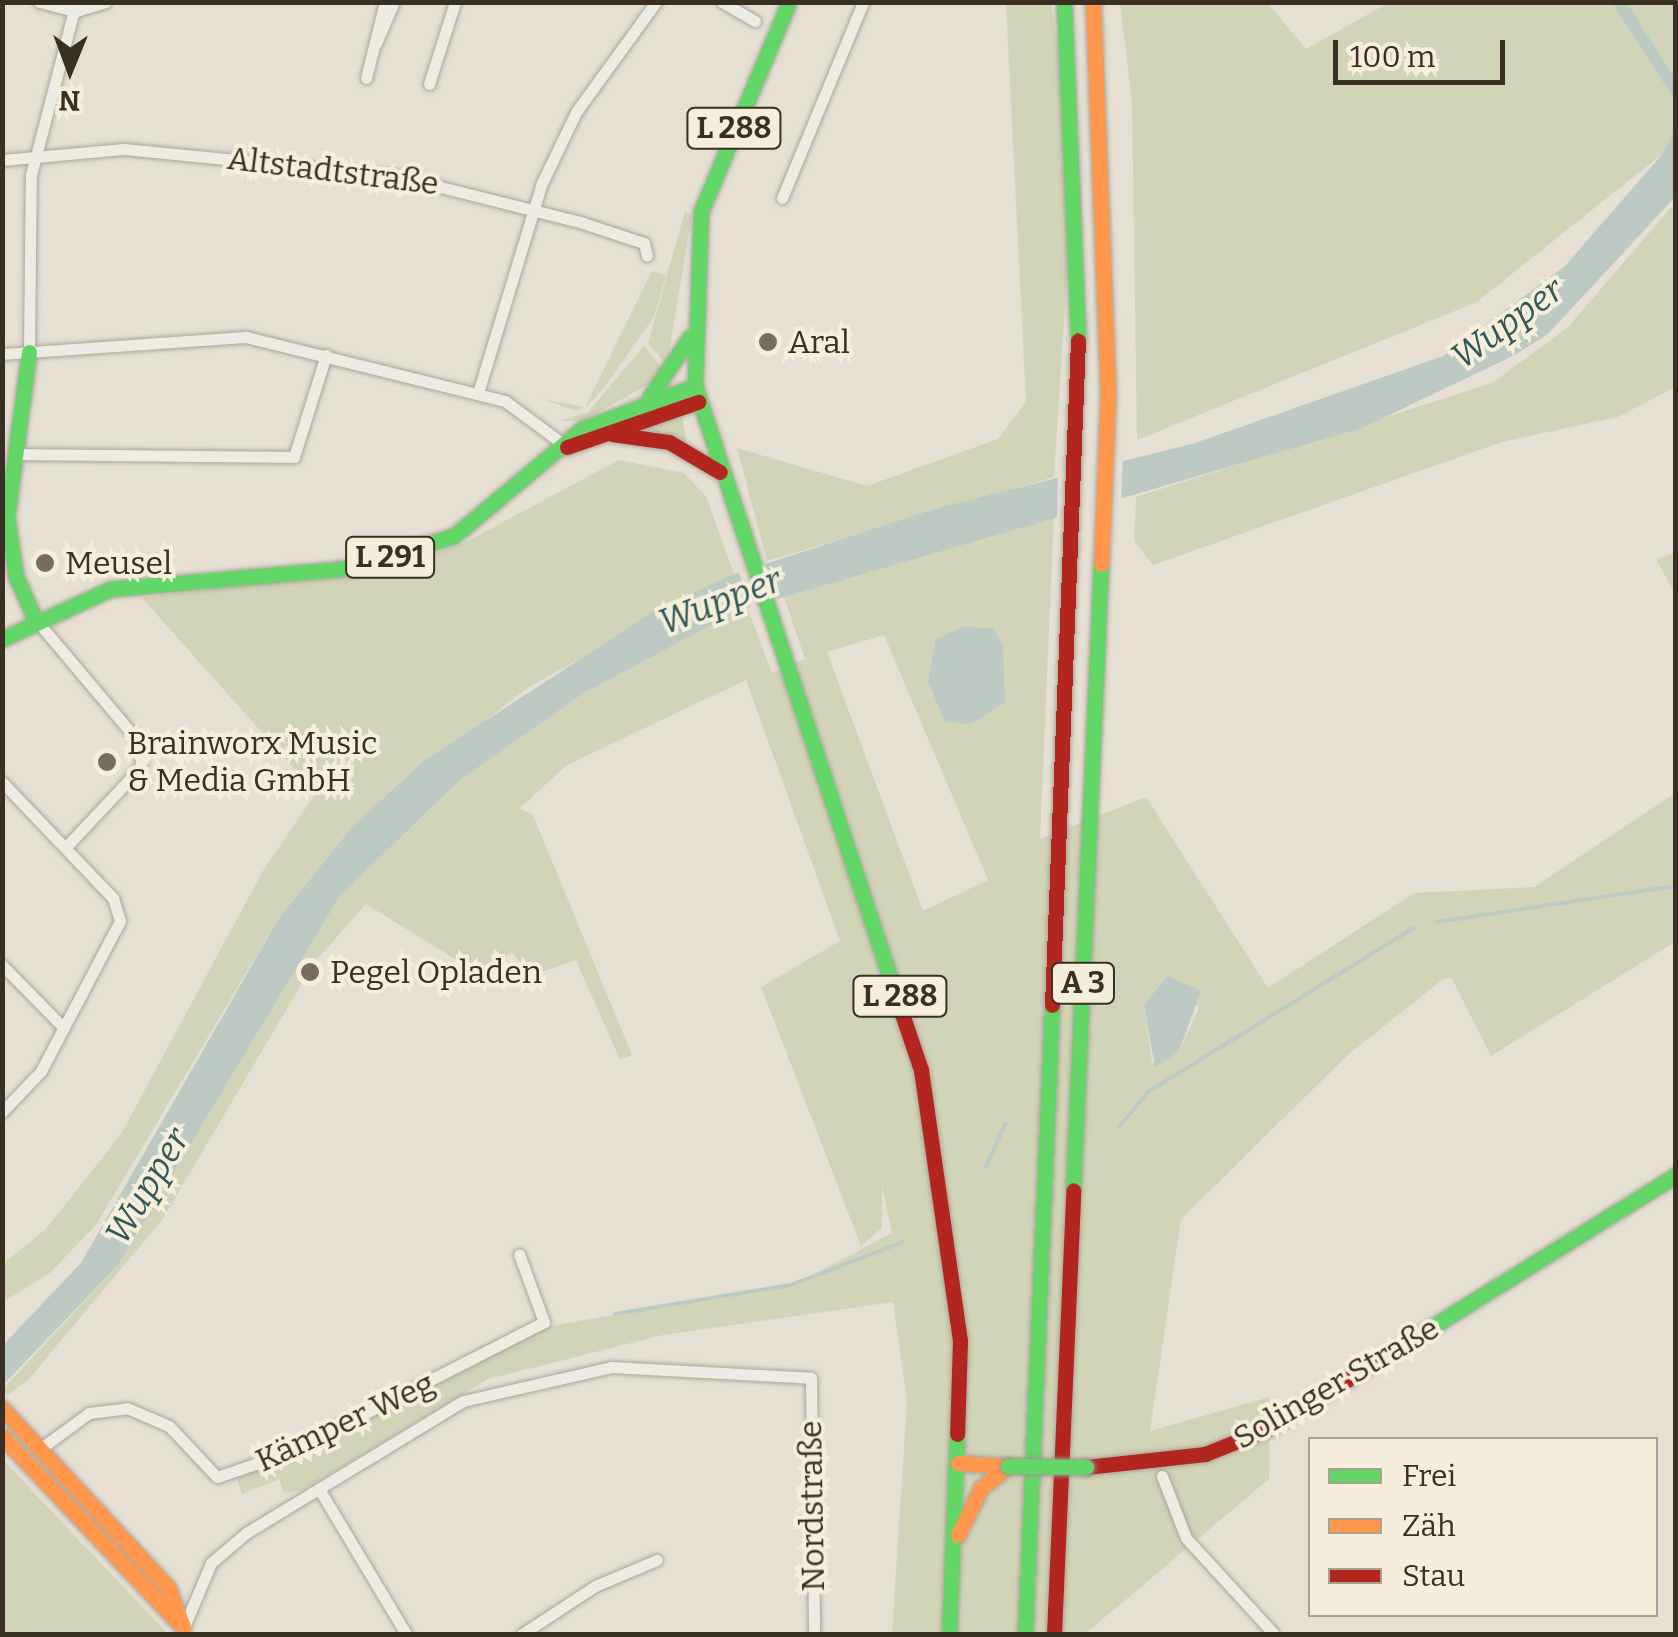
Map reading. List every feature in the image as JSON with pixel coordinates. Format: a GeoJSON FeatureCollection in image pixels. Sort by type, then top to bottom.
{"type":"FeatureCollection","features":[{"type":"Feature","properties":{"kind":"main road","name":"L 288"},"geometry":{"type":"LineString","coordinates":[[789,2],[706,195],[692,334],[696,394],[921,1070],[956,1290],[958,1463],[949,1634]]}},
{"type":"Feature","properties":{"kind":"main road","name":"A 3"},"geometry":{"type":"LineString","coordinates":[[1025,1634],[1078,392],[1077,179],[1064,2]]}},
{"type":"Feature","properties":{"kind":"main road","name":"A 3"},"geometry":{"type":"LineString","coordinates":[[1054,1634],[1108,393],[1093,2]]}},
{"type":"Feature","properties":{"kind":"main road"},"geometry":{"type":"LineString","coordinates":[[649,398],[692,334]]}},
{"type":"Feature","properties":{"kind":"main road"},"geometry":{"type":"LineString","coordinates":[[30,352],[5,517],[16,577],[35,620]]}},
{"type":"Feature","properties":{"kind":"main road","name":"L 291"},"geometry":{"type":"LineString","coordinates":[[2,640],[35,620],[110,589],[350,568],[406,553],[493,510],[567,447],[582,429],[649,398],[696,394]]}},
{"type":"Feature","properties":{"kind":"main road","name":"L 291"},"geometry":{"type":"LineString","coordinates":[[567,447],[696,394]]}},
{"type":"Feature","properties":{"kind":"main road"},"geometry":{"type":"LineString","coordinates":[[606,434],[669,442],[720,472]]}},
{"type":"Feature","properties":{"kind":"main road","name":"Solinger Straße"},"geometry":{"type":"LineString","coordinates":[[958,1463],[1086,1467],[1190,1457],[1270,1428],[1676,1175]]}},
{"type":"Feature","properties":{"kind":"main road"},"geometry":{"type":"LineString","coordinates":[[2,1408],[168,1587],[184,1632]]}},
{"type":"Feature","properties":{"kind":"main road"},"geometry":{"type":"LineString","coordinates":[[2,1436],[184,1632]]}},
{"type":"Feature","properties":{"kind":"main road"},"geometry":{"type":"LineString","coordinates":[[25,1461],[40,1449]]}},
{"type":"Feature","properties":{"kind":"main road"},"geometry":{"type":"LineString","coordinates":[[954,1544],[981,1488],[1008,1466]]}},
{"type":"Feature","properties":{"kind":"street"},"geometry":{"type":"LineString","coordinates":[[39,2],[76,7],[106,2]]}},
{"type":"Feature","properties":{"kind":"street"},"geometry":{"type":"LineString","coordinates":[[366,78],[385,2]]}},
{"type":"Feature","properties":{"kind":"street"},"geometry":{"type":"LineString","coordinates":[[376,43],[394,2]]}},
{"type":"Feature","properties":{"kind":"street"},"geometry":{"type":"LineString","coordinates":[[429,84],[454,2]]}},
{"type":"Feature","properties":{"kind":"street"},"geometry":{"type":"LineString","coordinates":[[478,393],[532,207],[576,112],[656,2]]}},
{"type":"Feature","properties":{"kind":"street"},"geometry":{"type":"LineString","coordinates":[[722,2],[755,21]]}},
{"type":"Feature","properties":{"kind":"street"},"geometry":{"type":"LineString","coordinates":[[782,198],[863,2]]}},
{"type":"Feature","properties":{"kind":"street"},"geometry":{"type":"LineString","coordinates":[[30,352],[34,153],[76,7]]}},
{"type":"Feature","properties":{"kind":"street","name":"Altstadtstraße"},"geometry":{"type":"LineString","coordinates":[[2,160],[34,153],[124,149],[353,170],[532,207],[644,243],[647,256]]}},
{"type":"Feature","properties":{"kind":"street"},"geometry":{"type":"LineString","coordinates":[[2,354],[232,336],[478,393],[516,406],[567,447]]}},
{"type":"Feature","properties":{"kind":"street"},"geometry":{"type":"LineString","coordinates":[[16,454],[286,458],[301,448],[326,355]]}},
{"type":"Feature","properties":{"kind":"street"},"geometry":{"type":"LineString","coordinates":[[35,620],[144,747],[140,768],[66,847]]}},
{"type":"Feature","properties":{"kind":"street"},"geometry":{"type":"LineString","coordinates":[[2,782],[114,898],[120,921],[42,1071],[2,1112]]}},
{"type":"Feature","properties":{"kind":"street"},"geometry":{"type":"LineString","coordinates":[[2,964],[64,1028]]}},
{"type":"Feature","properties":{"kind":"street","name":"Kämper Weg"},"geometry":{"type":"LineString","coordinates":[[40,1449],[89,1412],[128,1408],[169,1426],[218,1477],[287,1453],[544,1322],[519,1254]]}},
{"type":"Feature","properties":{"kind":"street","name":"Nordstraße"},"geometry":{"type":"LineString","coordinates":[[319,1489],[450,1407],[552,1375],[612,1367],[811,1378],[814,1634]]}},
{"type":"Feature","properties":{"kind":"street"},"geometry":{"type":"LineString","coordinates":[[1162,1476],[1186,1538],[1274,1634]]}},
{"type":"Feature","properties":{"kind":"street"},"geometry":{"type":"LineString","coordinates":[[184,1632],[226,1546],[319,1489],[406,1634]]}},
{"type":"Feature","properties":{"kind":"street"},"geometry":{"type":"LineString","coordinates":[[522,1634],[595,1586],[657,1560]]}},
{"type":"Feature","properties":{"kind":"green space"},"geometry":{"type":"Polygon","coordinates":[[[1006,3],[1051,3],[1059,54],[1069,244],[1054,477],[767,561],[737,448],[867,486],[998,439],[1026,402],[1006,3]]]}},
{"type":"Feature","properties":{"kind":"green space"},"geometry":{"type":"Polygon","coordinates":[[[1120,3],[1268,3],[1306,49],[1388,3],[1675,3],[1675,125],[1666,151],[1477,302],[1137,440],[1132,103],[1120,3]]]}},
{"type":"Feature","properties":{"kind":"green space"},"geometry":{"type":"Polygon","coordinates":[[[1675,203],[1675,387],[1618,417],[1502,442],[1153,565],[1134,541],[1136,497],[1492,383],[1567,328],[1675,203]]]}},
{"type":"Feature","properties":{"kind":"green space"},"geometry":{"type":"Polygon","coordinates":[[[685,211],[692,214],[667,365],[648,343],[685,211]]]}},
{"type":"Feature","properties":{"kind":"green space"},"geometry":{"type":"Polygon","coordinates":[[[652,271],[666,276],[654,317],[603,389],[585,407],[652,271]]]}},
{"type":"Feature","properties":{"kind":"green space"},"geometry":{"type":"Polygon","coordinates":[[[644,346],[664,370],[653,382],[583,421],[559,421],[588,412],[644,346]]]}},
{"type":"Feature","properties":{"kind":"green space"},"geometry":{"type":"Polygon","coordinates":[[[542,399],[585,407],[576,411],[542,399]]]}},
{"type":"Feature","properties":{"kind":"green space"},"geometry":{"type":"Polygon","coordinates":[[[681,412],[687,443],[641,428],[681,412]]]}},
{"type":"Feature","properties":{"kind":"green space"},"geometry":{"type":"Polygon","coordinates":[[[619,460],[684,473],[706,496],[734,574],[527,688],[351,828],[279,918],[96,1225],[50,1273],[3,1302],[3,1264],[46,1229],[121,1134],[264,869],[316,793],[142,598],[397,566],[462,544],[619,460]]]}},
{"type":"Feature","properties":{"kind":"green space"},"geometry":{"type":"Polygon","coordinates":[[[1054,514],[1040,839],[1146,797],[1268,988],[1414,893],[1534,887],[1675,793],[1675,942],[1491,1056],[1451,977],[1442,980],[1348,1055],[1181,1219],[1150,1431],[1270,1397],[1269,1479],[1085,1634],[892,1634],[907,1401],[893,1302],[663,1335],[488,1379],[302,1491],[284,1493],[279,1479],[242,1494],[237,1479],[550,1326],[795,1284],[892,1233],[882,1186],[882,1228],[861,1246],[761,987],[840,941],[746,680],[567,765],[520,808],[533,815],[632,1055],[620,1060],[576,960],[531,976],[512,952],[476,972],[366,904],[314,963],[162,1220],[28,1380],[8,1395],[3,1389],[118,1265],[340,896],[460,780],[584,693],[740,610],[747,607],[772,673],[805,659],[783,594],[1054,514]],[[884,635],[827,652],[923,911],[988,880],[884,635]],[[1167,976],[1144,1005],[1152,1063],[1179,1051],[1199,1008],[1167,976]]]}},
{"type":"Feature","properties":{"kind":"green space"},"geometry":{"type":"Polygon","coordinates":[[[1676,553],[1675,594],[1656,559],[1676,553]]]}},
{"type":"Feature","properties":{"kind":"green space"},"geometry":{"type":"Polygon","coordinates":[[[3,1460],[168,1634],[3,1634],[3,1460]]]}},
{"type":"Feature","properties":{"kind":"water","name":"Wupper"},"geometry":{"type":"Polygon","coordinates":[[[1675,125],[1675,197],[1548,334],[1515,355],[1362,428],[740,610],[584,693],[460,780],[340,896],[118,1265],[3,1385],[3,1345],[81,1263],[279,918],[351,828],[425,760],[657,609],[734,574],[938,508],[1195,443],[1443,356],[1565,266],[1665,151],[1675,125]]]}},
{"type":"Feature","properties":{"kind":"water"},"geometry":{"type":"Polygon","coordinates":[[[963,627],[992,628],[1003,644],[1005,702],[971,724],[945,722],[928,681],[936,639],[963,627]]]}},
{"type":"Feature","properties":{"kind":"water"},"geometry":{"type":"Polygon","coordinates":[[[1167,976],[1201,991],[1179,1051],[1155,1068],[1144,1005],[1167,976]]]}},
{"type":"Feature","properties":{"kind":"pier"},"geometry":{"type":"Polygon","coordinates":[[[1123,455],[1121,501],[1057,519],[1058,471],[1123,455]]]}},
{"type":"Feature","properties":{"kind":"pier"},"geometry":{"type":"Polygon","coordinates":[[[763,557],[778,601],[752,611],[737,567],[763,557]]]}},
{"type":"Feature","properties":{"kind":"waterway"},"geometry":{"type":"LineString","coordinates":[[1619,2],[1676,91]]}},
{"type":"Feature","properties":{"kind":"waterway"},"geometry":{"type":"LineString","coordinates":[[1437,922],[1676,886]]}},
{"type":"Feature","properties":{"kind":"waterway"},"geometry":{"type":"LineString","coordinates":[[1119,1127],[1148,1092],[1414,928]]}},
{"type":"Feature","properties":{"kind":"waterway"},"geometry":{"type":"LineString","coordinates":[[986,1166],[1006,1123]]}},
{"type":"Feature","properties":{"kind":"waterway"},"geometry":{"type":"LineString","coordinates":[[615,1314],[791,1285],[903,1242]]}},
{"type":"Feature","properties":{"kind":"traffic: fast"},"geometry":{"type":"LineString","coordinates":[[789,2],[701,211],[695,386],[897,999]]}},
{"type":"Feature","properties":{"kind":"traffic: fast"},"geometry":{"type":"LineString","coordinates":[[1064,2],[1078,341]]}},
{"type":"Feature","properties":{"kind":"traffic: fast"},"geometry":{"type":"LineString","coordinates":[[649,398],[690,337]]}},
{"type":"Feature","properties":{"kind":"traffic: fast"},"geometry":{"type":"LineString","coordinates":[[29,352],[7,517],[16,577],[35,619]]}},
{"type":"Feature","properties":{"kind":"traffic: fast"},"geometry":{"type":"LineString","coordinates":[[2,639],[110,589],[350,568],[454,536],[582,429],[695,386]]}},
{"type":"Feature","properties":{"kind":"traffic: fast"},"geometry":{"type":"LineString","coordinates":[[1073,1190],[1101,564]]}},
{"type":"Feature","properties":{"kind":"traffic: fast"},"geometry":{"type":"LineString","coordinates":[[1025,1634],[1052,1005]]}},
{"type":"Feature","properties":{"kind":"traffic: fast"},"geometry":{"type":"LineString","coordinates":[[1411,1340],[1676,1175]]}},
{"type":"Feature","properties":{"kind":"traffic: fast"},"geometry":{"type":"LineString","coordinates":[[949,1634],[957,1434]]}},
{"type":"Feature","properties":{"kind":"traffic: fast"},"geometry":{"type":"LineString","coordinates":[[1008,1466],[1086,1467]]}},
{"type":"Feature","properties":{"kind":"traffic: slow"},"geometry":{"type":"LineString","coordinates":[[1093,2],[1108,393],[1101,564]]}},
{"type":"Feature","properties":{"kind":"traffic: slow"},"geometry":{"type":"LineString","coordinates":[[2,1408],[168,1587],[183,1627]]}},
{"type":"Feature","properties":{"kind":"traffic: slow"},"geometry":{"type":"LineString","coordinates":[[2,1436],[178,1622]]}},
{"type":"Feature","properties":{"kind":"traffic: slow"},"geometry":{"type":"LineString","coordinates":[[958,1463],[1008,1466]]}},
{"type":"Feature","properties":{"kind":"traffic: slow"},"geometry":{"type":"LineString","coordinates":[[958,1535],[981,1488],[1008,1466]]}},
{"type":"Feature","properties":{"kind":"traffic: jam"},"geometry":{"type":"LineString","coordinates":[[1052,1005],[1078,341]]}},
{"type":"Feature","properties":{"kind":"traffic: jam"},"geometry":{"type":"LineString","coordinates":[[567,447],[698,402]]}},
{"type":"Feature","properties":{"kind":"traffic: jam"},"geometry":{"type":"LineString","coordinates":[[612,434],[669,442],[720,472]]}},
{"type":"Feature","properties":{"kind":"traffic: jam"},"geometry":{"type":"LineString","coordinates":[[897,999],[921,1070],[960,1341],[957,1434]]}},
{"type":"Feature","properties":{"kind":"traffic: jam"},"geometry":{"type":"LineString","coordinates":[[1054,1634],[1073,1190]]}},
{"type":"Feature","properties":{"kind":"traffic: jam"},"geometry":{"type":"LineString","coordinates":[[1086,1467],[1205,1454],[1270,1428],[1411,1340]]}},
{"type":"Feature","properties":{"kind":"place","name":"Aral"},"geometry":{"type":"Point","coordinates":[768,342]}},
{"type":"Feature","properties":{"kind":"place","name":"Meusel"},"geometry":{"type":"Point","coordinates":[45,563]}},
{"type":"Feature","properties":{"kind":"place","name":"Brainworx Music & Media GmbH"},"geometry":{"type":"Point","coordinates":[107,762]}},
{"type":"Feature","properties":{"kind":"place","name":"Pegel Opladen"},"geometry":{"type":"Point","coordinates":[310,972]}}]}
